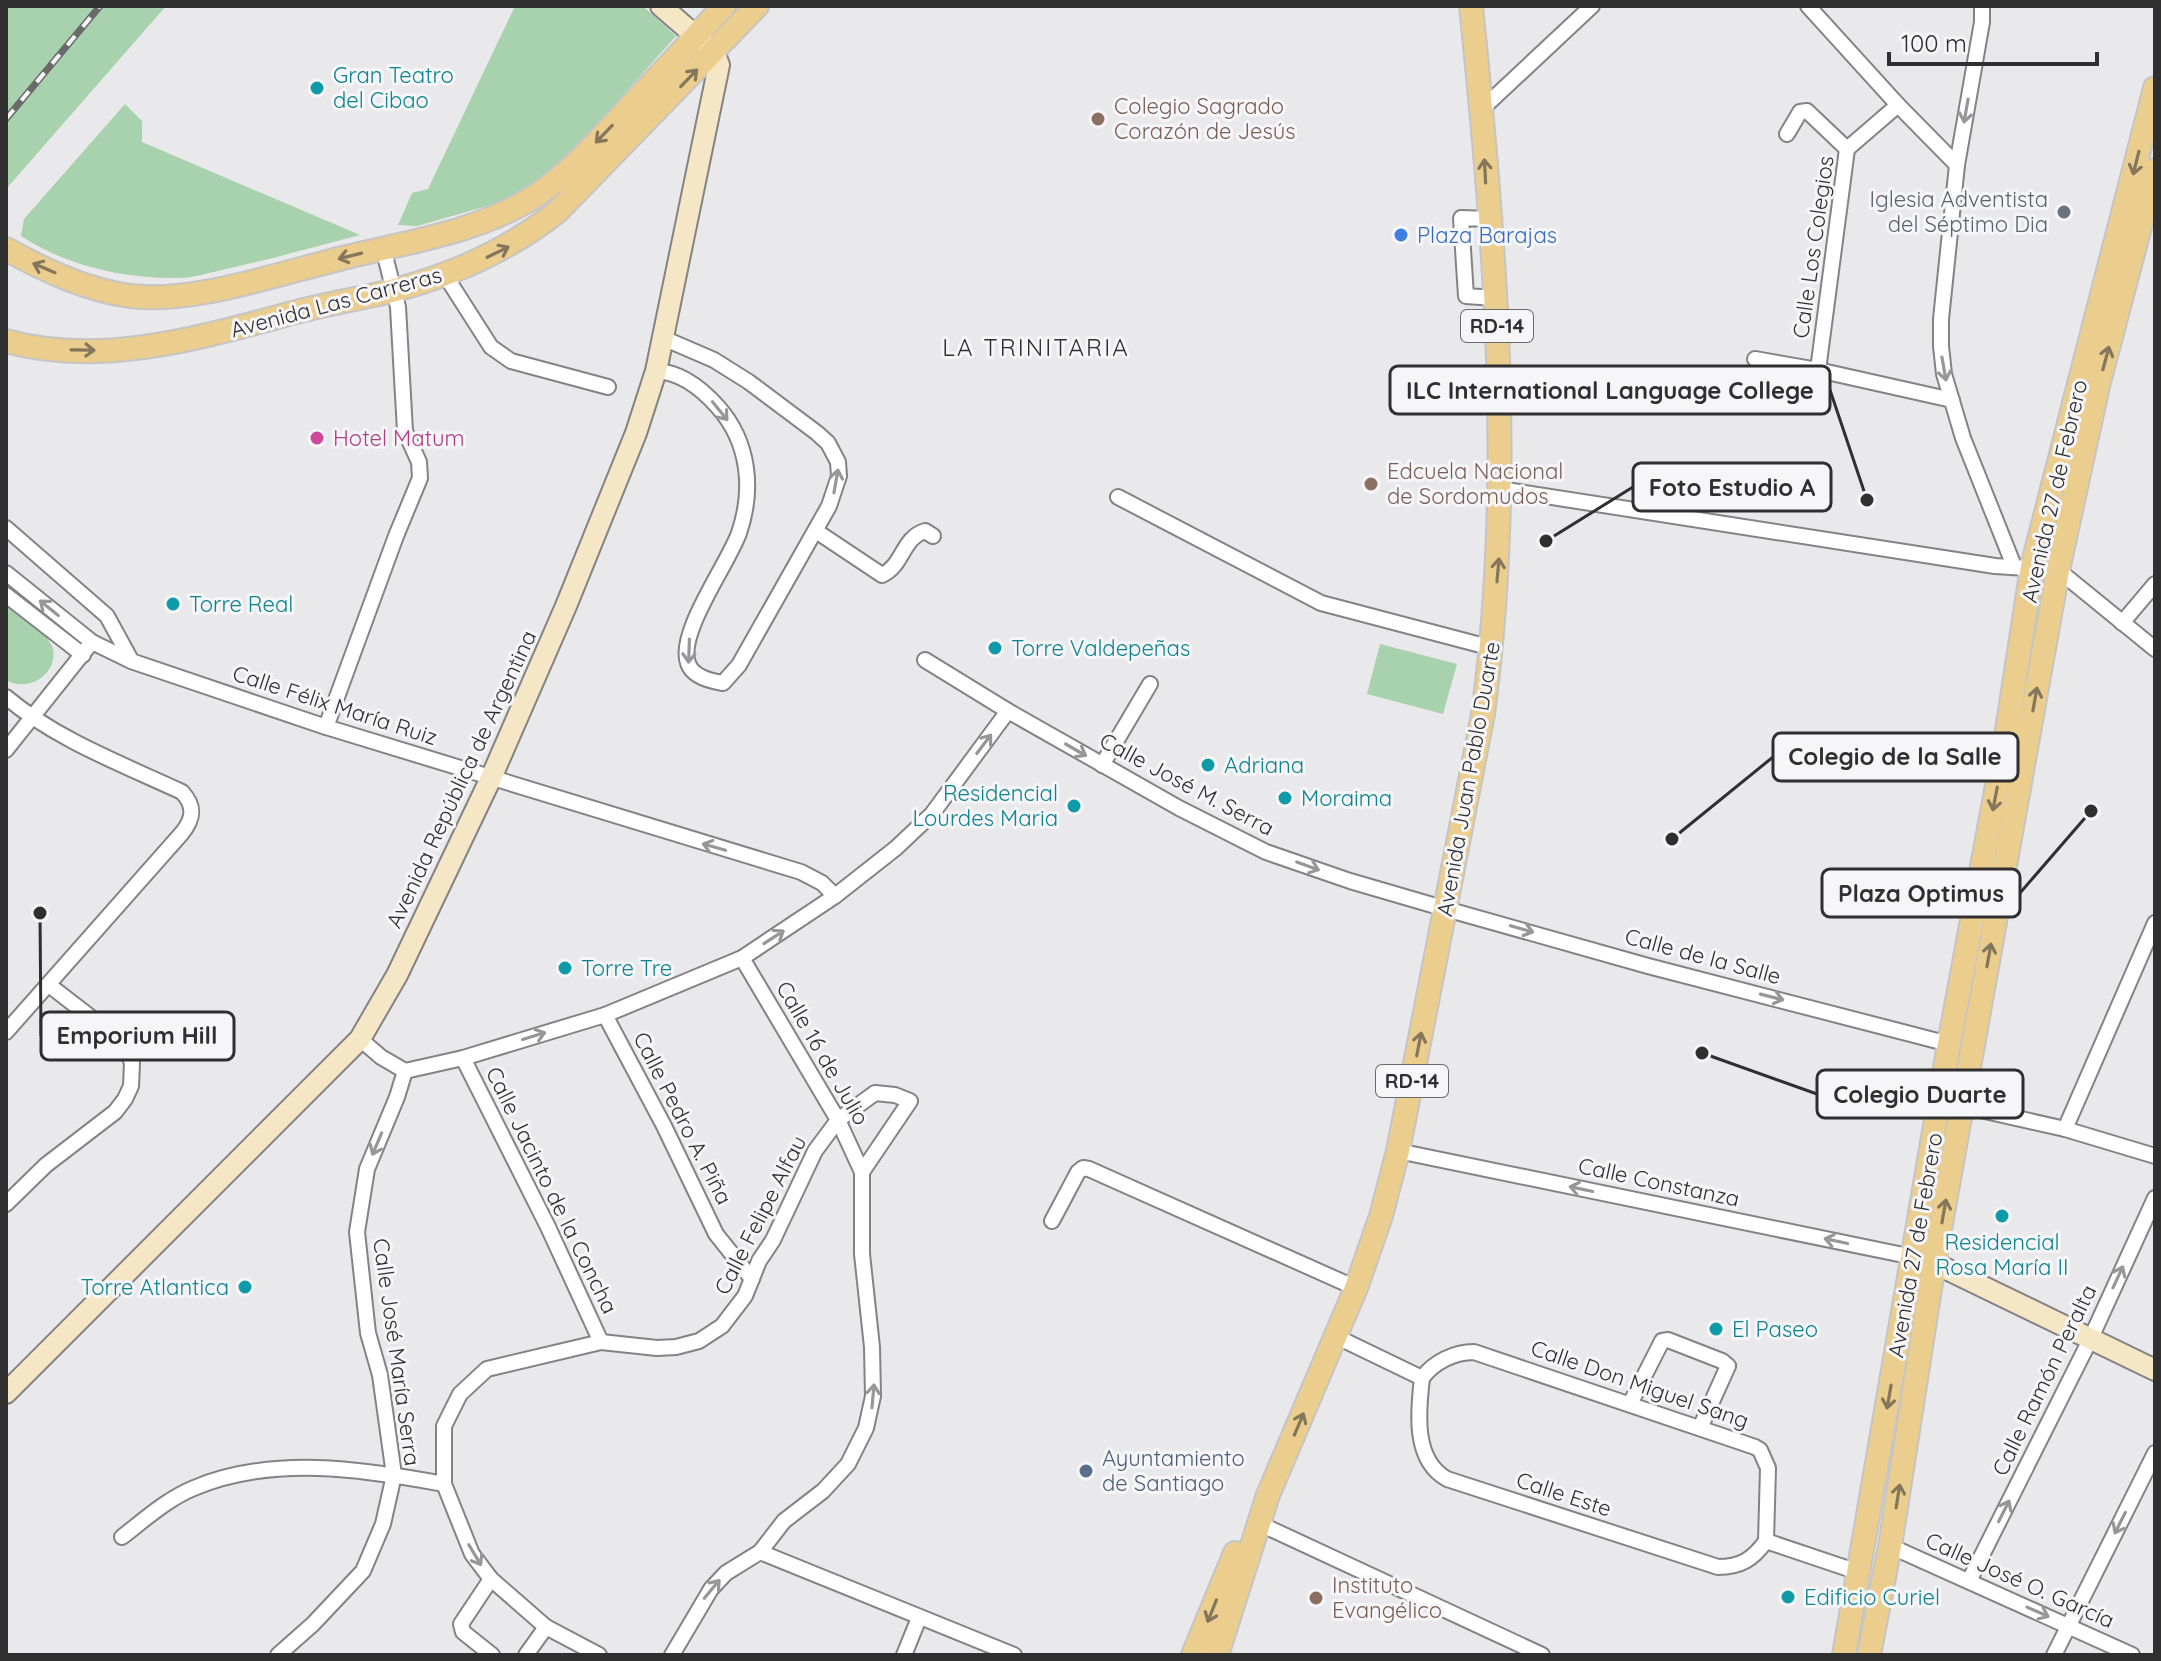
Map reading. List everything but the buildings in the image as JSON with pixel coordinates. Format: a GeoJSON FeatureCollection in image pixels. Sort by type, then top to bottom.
{"type":"FeatureCollection","features":[{"type":"Feature","properties":{"kind":"main road"},"geometry":{"type":"LineString","coordinates":[[661,6],[714,52]]}},
{"type":"Feature","properties":{"kind":"main road","name":"Avenida Las Carreras"},"geometry":{"type":"LineString","coordinates":[[6,249],[83,285],[129,296],[182,297],[383,248],[494,217],[527,201],[555,182],[724,6]]}},
{"type":"Feature","properties":{"kind":"main road","name":"Avenida Las Carreras"},"geometry":{"type":"LineString","coordinates":[[6,341],[43,348],[89,350],[172,343],[395,290],[445,275],[502,251],[558,211],[757,6]]}},
{"type":"Feature","properties":{"kind":"main road","name":"Avenida Juan Pablo Duarte"},"geometry":{"type":"LineString","coordinates":[[1217,1655],[1258,1523],[1356,1288],[1381,1216],[1398,1151],[1483,714],[1499,554],[1500,367],[1483,108],[1471,6]]}},
{"type":"Feature","properties":{"kind":"main road","name":"Avenida República de Argentina"},"geometry":{"type":"LineString","coordinates":[[6,1393],[360,1039],[397,975],[491,778],[566,606],[636,433],[656,371],[717,75],[719,65],[714,52]]}},
{"type":"Feature","properties":{"kind":"main road","name":"Avenida 27 de Febrero"},"geometry":{"type":"LineString","coordinates":[[1844,1655],[1858,1572],[1923,1259],[1963,1106],[2058,570],[2098,386],[2142,207],[2155,88]]}},
{"type":"Feature","properties":{"kind":"main road","name":"Avenida 27 de Febrero"},"geometry":{"type":"LineString","coordinates":[[1869,1655],[1890,1546],[1949,1044],[2006,737],[2023,566],[2155,170]]}},
{"type":"Feature","properties":{"kind":"main road"},"geometry":{"type":"LineString","coordinates":[[6,354],[43,348]]}},
{"type":"Feature","properties":{"kind":"main road"},"geometry":{"type":"LineString","coordinates":[[1923,1259],[2155,1370]]}},
{"type":"Feature","properties":{"kind":"main road","name":"Avenida Juan Pablo Duarte"},"geometry":{"type":"LineString","coordinates":[[1193,1655],[1246,1527],[1258,1523]]}},
{"type":"Feature","properties":{"kind":"street"},"geometry":{"type":"LineString","coordinates":[[1483,108],[1592,6]]}},
{"type":"Feature","properties":{"kind":"street"},"geometry":{"type":"LineString","coordinates":[[1808,6],[1957,165]]}},
{"type":"Feature","properties":{"kind":"street"},"geometry":{"type":"LineString","coordinates":[[1982,6],[1982,22],[1957,165],[1941,319],[1944,374],[1977,476],[2023,566]]}},
{"type":"Feature","properties":{"kind":"street","name":"Calle Los Colegios"},"geometry":{"type":"LineString","coordinates":[[1818,370],[1847,149],[1898,105]]}},
{"type":"Feature","properties":{"kind":"street"},"geometry":{"type":"LineString","coordinates":[[1787,134],[1800,112],[1807,111],[1847,149]]}},
{"type":"Feature","properties":{"kind":"street"},"geometry":{"type":"LineString","coordinates":[[326,727],[420,478],[419,462],[405,431],[395,290],[383,248]]}},
{"type":"Feature","properties":{"kind":"street"},"geometry":{"type":"LineString","coordinates":[[445,275],[491,347],[511,361],[608,387]]}},
{"type":"Feature","properties":{"kind":"street"},"geometry":{"type":"LineString","coordinates":[[656,371],[689,382],[710,398],[739,437],[745,457],[746,504],[738,534],[694,622],[686,651],[688,664],[698,675],[723,683],[732,674],[816,531],[835,493],[838,462],[828,443],[731,370],[663,338]]}},
{"type":"Feature","properties":{"kind":"street"},"geometry":{"type":"LineString","coordinates":[[1755,359],[1952,400]]}},
{"type":"Feature","properties":{"kind":"street"},"geometry":{"type":"LineString","coordinates":[[1500,489],[1995,566],[2058,570],[2155,649]]}},
{"type":"Feature","properties":{"kind":"street"},"geometry":{"type":"LineString","coordinates":[[1118,497],[1321,603],[1492,648]]}},
{"type":"Feature","properties":{"kind":"street"},"geometry":{"type":"LineString","coordinates":[[6,528],[107,616],[131,661]]}},
{"type":"Feature","properties":{"kind":"street"},"geometry":{"type":"LineString","coordinates":[[816,531],[882,575],[892,571],[911,538],[925,531],[933,536]]}},
{"type":"Feature","properties":{"kind":"street","name":"Calle Félix María Ruiz"},"geometry":{"type":"LineString","coordinates":[[6,573],[92,642],[131,661],[326,727],[808,874],[835,896]]}},
{"type":"Feature","properties":{"kind":"street"},"geometry":{"type":"LineString","coordinates":[[2122,623],[2155,584]]}},
{"type":"Feature","properties":{"kind":"street"},"geometry":{"type":"LineString","coordinates":[[6,595],[83,655]]}},
{"type":"Feature","properties":{"kind":"street"},"geometry":{"type":"LineString","coordinates":[[6,750],[92,642]]}},
{"type":"Feature","properties":{"kind":"street","name":"Calle José M. Serra"},"geometry":{"type":"LineString","coordinates":[[925,660],[1102,765],[1245,843],[1350,881],[1446,909]]}},
{"type":"Feature","properties":{"kind":"street"},"geometry":{"type":"LineString","coordinates":[[1102,765],[1150,684]]}},
{"type":"Feature","properties":{"kind":"street"},"geometry":{"type":"LineString","coordinates":[[6,697],[32,718],[63,736],[182,792],[193,809],[189,825],[6,1032]]}},
{"type":"Feature","properties":{"kind":"street"},"geometry":{"type":"LineString","coordinates":[[360,1039],[381,1057],[405,1071],[463,1058],[605,1015],[742,958],[835,896],[896,848],[932,814],[1008,711]]}},
{"type":"Feature","properties":{"kind":"street","name":"Calle de la Salle"},"geometry":{"type":"LineString","coordinates":[[1446,909],[1648,966],[1949,1044]]}},
{"type":"Feature","properties":{"kind":"street"},"geometry":{"type":"LineString","coordinates":[[2065,1129],[2155,923]]}},
{"type":"Feature","properties":{"kind":"street","name":"Calle 16 de Julio"},"geometry":{"type":"LineString","coordinates":[[742,958],[838,1120],[862,1172]]}},
{"type":"Feature","properties":{"kind":"street"},"geometry":{"type":"LineString","coordinates":[[6,1204],[46,1165],[115,1112],[131,1086],[132,1063],[124,1043],[49,985]]}},
{"type":"Feature","properties":{"kind":"street","name":"Calle Pedro A. Piña"},"geometry":{"type":"LineString","coordinates":[[605,1015],[664,1126],[716,1234],[752,1279]]}},
{"type":"Feature","properties":{"kind":"street","name":"Calle Jacinto de la Concha"},"geometry":{"type":"LineString","coordinates":[[463,1058],[548,1227],[601,1342]]}},
{"type":"Feature","properties":{"kind":"street","name":"Calle José María Serra"},"geometry":{"type":"LineString","coordinates":[[278,1655],[313,1624],[363,1571],[383,1524],[394,1475],[380,1375],[368,1333],[357,1232],[367,1169],[405,1071]]}},
{"type":"Feature","properties":{"kind":"street","name":"Calle Felipe Alfau"},"geometry":{"type":"LineString","coordinates":[[599,1655],[546,1627],[491,1579],[472,1554],[444,1484],[444,1426],[460,1394],[487,1369],[601,1342],[657,1348],[699,1341],[722,1326],[735,1312],[759,1261],[779,1229],[809,1163],[838,1120],[875,1093],[895,1095],[910,1101],[862,1172]]}},
{"type":"Feature","properties":{"kind":"street"},"geometry":{"type":"LineString","coordinates":[[1963,1106],[2065,1129],[2155,1156]]}},
{"type":"Feature","properties":{"kind":"street","name":"Calle Constanza"},"geometry":{"type":"LineString","coordinates":[[1398,1151],[1923,1259]]}},
{"type":"Feature","properties":{"kind":"street"},"geometry":{"type":"LineString","coordinates":[[1052,1221],[1078,1172],[1083,1168],[1089,1169],[1356,1288]]}},
{"type":"Feature","properties":{"kind":"street"},"geometry":{"type":"LineString","coordinates":[[672,1655],[711,1589],[726,1573],[760,1552],[784,1521],[823,1491],[848,1464],[861,1441],[872,1410],[874,1383],[862,1254],[862,1172]]}},
{"type":"Feature","properties":{"kind":"street","name":"Calle Ramón Peralta"},"geometry":{"type":"LineString","coordinates":[[1969,1581],[2090,1340],[2155,1198]]}},
{"type":"Feature","properties":{"kind":"street"},"geometry":{"type":"LineString","coordinates":[[1335,1336],[1422,1378]]}},
{"type":"Feature","properties":{"kind":"street"},"geometry":{"type":"LineString","coordinates":[[1630,1404],[1662,1341],[1668,1340],[1728,1366],[1700,1428]]}},
{"type":"Feature","properties":{"kind":"street","name":"Calle Don Miguel Sang"},"geometry":{"type":"LineString","coordinates":[[1422,1378],[1433,1366],[1454,1354],[1474,1352],[1760,1450],[1768,1468],[1766,1541]]}},
{"type":"Feature","properties":{"kind":"street","name":"Calle Este"},"geometry":{"type":"LineString","coordinates":[[1422,1378],[1423,1453],[1432,1469],[1447,1479],[1718,1567],[1740,1565],[1749,1560],[1766,1541]]}},
{"type":"Feature","properties":{"kind":"street"},"geometry":{"type":"LineString","coordinates":[[2054,1655],[2155,1453]]}},
{"type":"Feature","properties":{"kind":"street"},"geometry":{"type":"LineString","coordinates":[[122,1537],[162,1506],[193,1488],[241,1474],[331,1467],[444,1484]]}},
{"type":"Feature","properties":{"kind":"street"},"geometry":{"type":"LineString","coordinates":[[1258,1523],[1542,1655]]}},
{"type":"Feature","properties":{"kind":"street"},"geometry":{"type":"LineString","coordinates":[[1766,1541],[1858,1572]]}},
{"type":"Feature","properties":{"kind":"street","name":"Calle José O. García"},"geometry":{"type":"LineString","coordinates":[[1890,1546],[2132,1655]]}},
{"type":"Feature","properties":{"kind":"street"},"geometry":{"type":"LineString","coordinates":[[760,1552],[1014,1655]]}},
{"type":"Feature","properties":{"kind":"street"},"geometry":{"type":"LineString","coordinates":[[491,1579],[461,1624],[463,1632],[492,1655]]}},
{"type":"Feature","properties":{"kind":"street"},"geometry":{"type":"LineString","coordinates":[[904,1655],[919,1618]]}},
{"type":"Feature","properties":{"kind":"street"},"geometry":{"type":"LineString","coordinates":[[526,1655],[546,1627]]}},
{"type":"Feature","properties":{"kind":"green space"},"geometry":{"type":"Polygon","coordinates":[[[6,6],[166,6],[6,189],[6,6]]]}},
{"type":"Feature","properties":{"kind":"green space"},"geometry":{"type":"Polygon","coordinates":[[[515,6],[643,6],[676,36],[573,151],[533,183],[498,203],[417,226],[398,225],[412,193],[428,189],[515,6]]]}},
{"type":"Feature","properties":{"kind":"green space"},"geometry":{"type":"Polygon","coordinates":[[[125,104],[142,121],[142,142],[360,235],[179,278],[138,276],[97,269],[57,255],[21,236],[24,219],[125,104]]]}},
{"type":"Feature","properties":{"kind":"green space"},"geometry":{"type":"Polygon","coordinates":[[[6,605],[40,631],[53,649],[51,667],[31,683],[6,680],[6,605]]]}},
{"type":"Feature","properties":{"kind":"green space"},"geometry":{"type":"Polygon","coordinates":[[[1380,644],[1457,664],[1443,714],[1367,694],[1380,644]]]}},
{"type":"Feature","properties":{"kind":"railway"},"geometry":{"type":"LineString","coordinates":[[6,119],[100,6]]}},
{"type":"Feature","properties":{"kind":"place","name":"Gran Teatro del Cibao"},"geometry":{"type":"Point","coordinates":[317,88]}},
{"type":"Feature","properties":{"kind":"place","name":"Colegio Sagrado Corazón de Jesús"},"geometry":{"type":"Point","coordinates":[1098,119]}},
{"type":"Feature","properties":{"kind":"place","name":"Iglesia Adventista del Séptimo Dia"},"geometry":{"type":"Point","coordinates":[2064,212]}},
{"type":"Feature","properties":{"kind":"place","name":"Plaza Barajas"},"geometry":{"type":"Point","coordinates":[1401,235]}},
{"type":"Feature","properties":{"kind":"place","name":"Hotel Matum"},"geometry":{"type":"Point","coordinates":[317,438]}},
{"type":"Feature","properties":{"kind":"place","name":"Edcuela Nacional de Sordomudos"},"geometry":{"type":"Point","coordinates":[1371,484]}},
{"type":"Feature","properties":{"kind":"place","name":"ILC International Language College"},"geometry":{"type":"Point","coordinates":[1867,500]}},
{"type":"Feature","properties":{"kind":"place","name":"Foto Estudio A"},"geometry":{"type":"Point","coordinates":[1546,541]}},
{"type":"Feature","properties":{"kind":"place","name":"Torre Real"},"geometry":{"type":"Point","coordinates":[173,604]}},
{"type":"Feature","properties":{"kind":"place","name":"Torre Valdepeñas"},"geometry":{"type":"Point","coordinates":[995,648]}},
{"type":"Feature","properties":{"kind":"place","name":"Adriana"},"geometry":{"type":"Point","coordinates":[1208,765]}},
{"type":"Feature","properties":{"kind":"place","name":"Moraima"},"geometry":{"type":"Point","coordinates":[1285,798]}},
{"type":"Feature","properties":{"kind":"place","name":"Residencial Lourdes Maria"},"geometry":{"type":"Point","coordinates":[1074,806]}},
{"type":"Feature","properties":{"kind":"place","name":"Plaza Optimus"},"geometry":{"type":"Point","coordinates":[2091,811]}},
{"type":"Feature","properties":{"kind":"place","name":"Colegio de la Salle"},"geometry":{"type":"Point","coordinates":[1672,839]}},
{"type":"Feature","properties":{"kind":"place","name":"Emporium Hill"},"geometry":{"type":"Point","coordinates":[40,913]}},
{"type":"Feature","properties":{"kind":"place","name":"Torre Tre"},"geometry":{"type":"Point","coordinates":[565,968]}},
{"type":"Feature","properties":{"kind":"place","name":"Colegio Duarte"},"geometry":{"type":"Point","coordinates":[1702,1053]}},
{"type":"Feature","properties":{"kind":"place","name":"Residencial Rosa María II"},"geometry":{"type":"Point","coordinates":[2002,1216]}},
{"type":"Feature","properties":{"kind":"place","name":"Torre Atlantica"},"geometry":{"type":"Point","coordinates":[245,1287]}},
{"type":"Feature","properties":{"kind":"place","name":"El Paseo"},"geometry":{"type":"Point","coordinates":[1716,1329]}},
{"type":"Feature","properties":{"kind":"place","name":"Ayuntamiento de Santiago"},"geometry":{"type":"Point","coordinates":[1086,1471]}},
{"type":"Feature","properties":{"kind":"place","name":"Edificio Curiel"},"geometry":{"type":"Point","coordinates":[1788,1597]}},
{"type":"Feature","properties":{"kind":"place","name":"Instituto Evangélico"},"geometry":{"type":"Point","coordinates":[1316,1598]}},
{"type":"Feature","properties":{"kind":"district","name":"LA TRINITARIA"},"geometry":{"type":"Point","coordinates":[1036,348]}}]}
